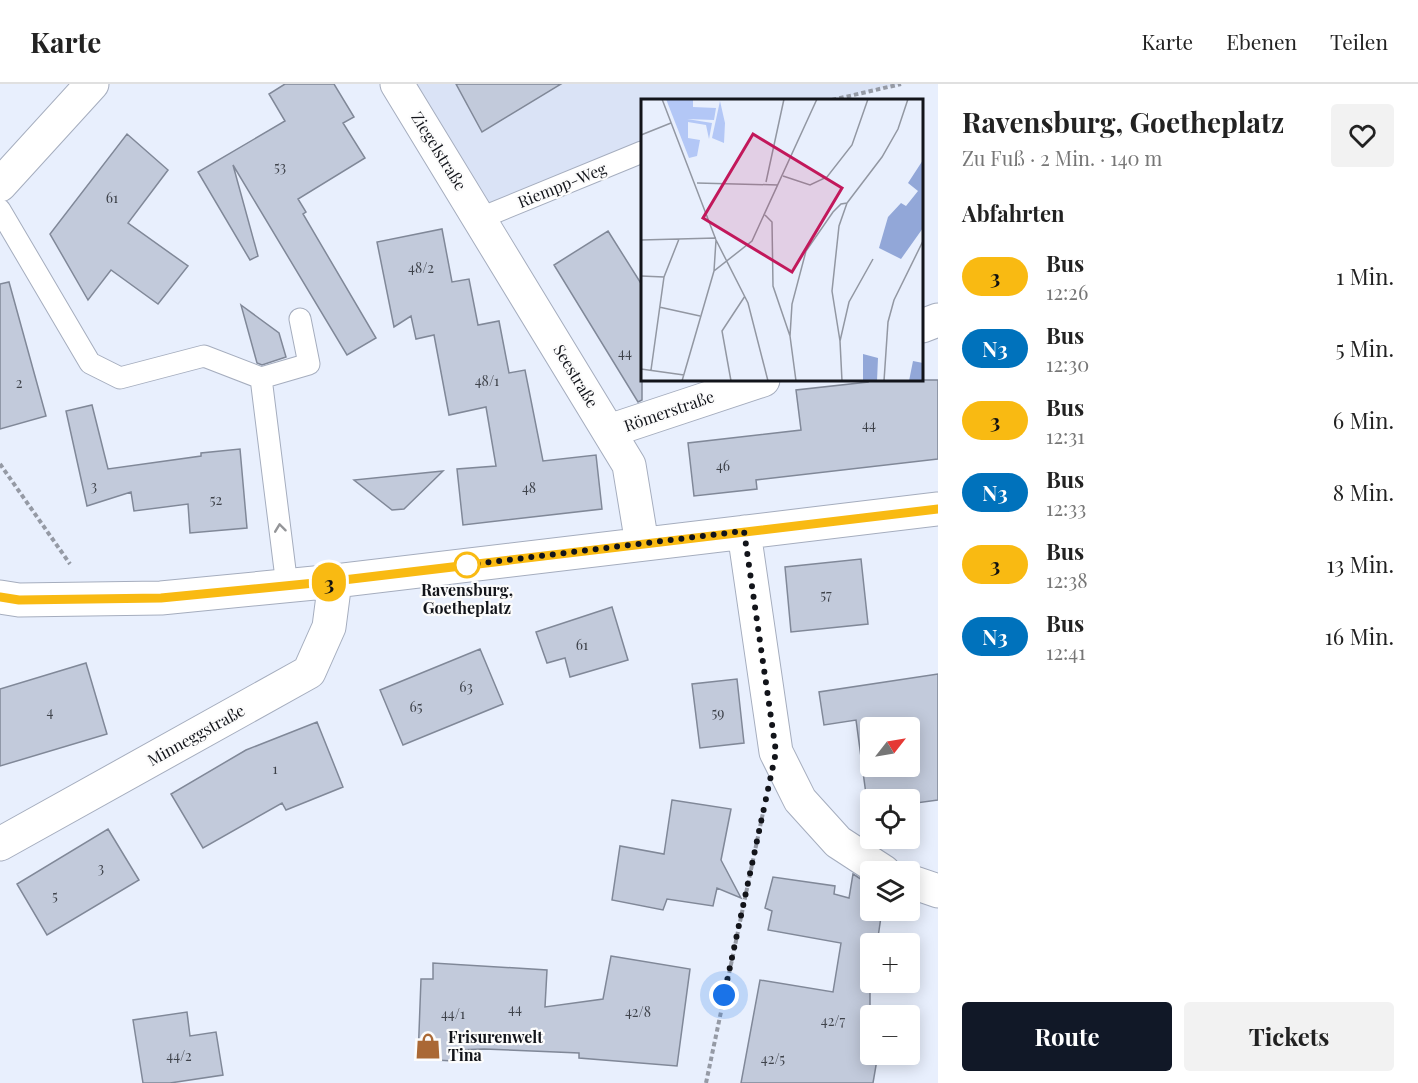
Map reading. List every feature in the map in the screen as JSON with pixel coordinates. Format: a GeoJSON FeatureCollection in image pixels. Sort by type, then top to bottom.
{"type":"FeatureCollection","features":[{"type":"Feature","properties":{"kind":"street"},"geometry":{"type":"LineString","coordinates":[[0,185],[92,84]]}},
{"type":"Feature","properties":{"kind":"street","name":"Ziegelstraße"},"geometry":{"type":"LineString","coordinates":[[397,84],[481,218]]}},
{"type":"Feature","properties":{"kind":"street","name":"Seestraße"},"geometry":{"type":"LineString","coordinates":[[481,218],[629,465],[642,544]]}},
{"type":"Feature","properties":{"kind":"street"},"geometry":{"type":"LineString","coordinates":[[923,325],[938,320]]}},
{"type":"Feature","properties":{"kind":"street","name":"Römerstraße"},"geometry":{"type":"LineString","coordinates":[[609,431],[760,381]]}},
{"type":"Feature","properties":{"kind":"street"},"geometry":{"type":"LineString","coordinates":[[0,597],[19,600],[161,598],[335,581],[938,509]]}},
{"type":"Feature","properties":{"kind":"street"},"geometry":{"type":"LineString","coordinates":[[744,531],[776,752],[800,800],[838,842],[867,861]]}},
{"type":"Feature","properties":{"kind":"street","name":"Minneggstraße"},"geometry":{"type":"LineString","coordinates":[[0,844],[309,672],[329,627],[335,581]]}},
{"type":"Feature","properties":{"kind":"street"},"geometry":{"type":"LineString","coordinates":[[920,885],[938,891]]}},
{"type":"Feature","properties":{"kind":"lane","name":"Riempp-Weg"},"geometry":{"type":"LineString","coordinates":[[481,218],[641,152]]}},
{"type":"Feature","properties":{"kind":"lane"},"geometry":{"type":"LineString","coordinates":[[0,210],[90,363],[120,378],[204,356],[261,378],[309,364],[300,319]]}},
{"type":"Feature","properties":{"kind":"lane"},"geometry":{"type":"LineString","coordinates":[[261,378],[286,586]]}},
{"type":"Feature","properties":{"kind":"path"},"geometry":{"type":"LineString","coordinates":[[836,99],[901,84]]}},
{"type":"Feature","properties":{"kind":"path"},"geometry":{"type":"LineString","coordinates":[[0,464],[94,599]]}},
{"type":"Feature","properties":{"kind":"path"},"geometry":{"type":"LineString","coordinates":[[706,1083],[776,752]]}},
{"type":"Feature","properties":{"kind":"shaded area"},"geometry":{"type":"Polygon","coordinates":[[[397,84],[901,84],[836,99],[641,99],[641,152],[481,218],[397,84]]]}},
{"type":"Feature","properties":{"kind":"building"},"geometry":{"type":"Polygon","coordinates":[[[285,84],[334,84],[354,117],[343,123],[365,158],[298,199],[306,212],[303,214],[376,338],[347,355],[233,165],[258,256],[250,260],[198,172],[285,121],[269,94],[285,84]]]}},
{"type":"Feature","properties":{"kind":"building"},"geometry":{"type":"Polygon","coordinates":[[[456,84],[561,84],[482,132],[456,84]]]}},
{"type":"Feature","properties":{"kind":"building"},"geometry":{"type":"Polygon","coordinates":[[[127,134],[168,170],[128,223],[188,266],[158,304],[111,270],[88,300],[50,234],[127,134]]]}},
{"type":"Feature","properties":{"kind":"building"},"geometry":{"type":"Polygon","coordinates":[[[442,229],[452,282],[469,279],[478,325],[499,321],[509,373],[525,370],[543,461],[596,455],[602,509],[463,525],[457,469],[496,466],[486,407],[449,415],[434,335],[416,339],[411,316],[394,327],[377,242],[442,229]]]}},
{"type":"Feature","properties":{"kind":"building"},"geometry":{"type":"Polygon","coordinates":[[[608,231],[641,283],[642,400],[638,402],[554,265],[608,231]]]}},
{"type":"Feature","properties":{"kind":"building"},"geometry":{"type":"Polygon","coordinates":[[[9,282],[46,416],[0,429],[0,284],[9,282]]]}},
{"type":"Feature","properties":{"kind":"building"},"geometry":{"type":"Polygon","coordinates":[[[241,305],[279,333],[286,357],[262,365],[257,363],[241,305]]]}},
{"type":"Feature","properties":{"kind":"building"},"geometry":{"type":"Polygon","coordinates":[[[938,380],[938,459],[756,480],[757,489],[694,496],[688,443],[801,430],[796,390],[868,382],[938,380]]]}},
{"type":"Feature","properties":{"kind":"building"},"geometry":{"type":"Polygon","coordinates":[[[92,405],[108,469],[201,456],[201,453],[240,449],[247,528],[190,533],[188,504],[134,511],[131,492],[87,506],[66,411],[92,405]]]}},
{"type":"Feature","properties":{"kind":"building"},"geometry":{"type":"Polygon","coordinates":[[[443,471],[404,509],[392,510],[354,480],[443,471]]]}},
{"type":"Feature","properties":{"kind":"building"},"geometry":{"type":"Polygon","coordinates":[[[861,559],[868,624],[791,632],[785,567],[861,559]]]}},
{"type":"Feature","properties":{"kind":"building"},"geometry":{"type":"Polygon","coordinates":[[[612,607],[628,660],[570,677],[565,658],[547,663],[536,632],[612,607]]]}},
{"type":"Feature","properties":{"kind":"building"},"geometry":{"type":"Polygon","coordinates":[[[480,649],[503,704],[403,745],[380,690],[480,649]]]}},
{"type":"Feature","properties":{"kind":"building"},"geometry":{"type":"Polygon","coordinates":[[[86,663],[107,734],[0,766],[0,689],[86,663]]]}},
{"type":"Feature","properties":{"kind":"building"},"geometry":{"type":"Polygon","coordinates":[[[938,674],[938,800],[920,802],[920,789],[865,789],[864,777],[920,777],[920,717],[860,717],[860,750],[856,720],[824,725],[819,692],[938,674]]]}},
{"type":"Feature","properties":{"kind":"building"},"geometry":{"type":"Polygon","coordinates":[[[737,679],[744,743],[700,748],[692,684],[737,679]]]}},
{"type":"Feature","properties":{"kind":"building"},"geometry":{"type":"Polygon","coordinates":[[[317,722],[343,787],[286,810],[282,803],[203,848],[171,794],[246,750],[317,722]]]}},
{"type":"Feature","properties":{"kind":"building"},"geometry":{"type":"Polygon","coordinates":[[[672,800],[731,809],[721,860],[741,898],[717,888],[713,906],[667,899],[663,910],[612,900],[620,846],[664,854],[672,800]]]}},
{"type":"Feature","properties":{"kind":"building"},"geometry":{"type":"Polygon","coordinates":[[[108,829],[139,880],[47,935],[17,884],[108,829]]]}},
{"type":"Feature","properties":{"kind":"building"},"geometry":{"type":"Polygon","coordinates":[[[853,874],[860,879],[860,921],[880,921],[879,933],[860,933],[860,993],[870,993],[870,1005],[860,1005],[860,1065],[876,1065],[873,1083],[741,1083],[760,980],[833,992],[841,943],[768,930],[772,911],[765,908],[773,877],[835,886],[834,894],[849,898],[853,874]]]}},
{"type":"Feature","properties":{"kind":"building"},"geometry":{"type":"Polygon","coordinates":[[[611,956],[690,969],[677,1066],[579,1058],[579,1053],[484,1049],[455,1050],[453,1061],[418,1059],[421,979],[433,979],[433,963],[547,970],[545,1007],[603,999],[611,956]]]}},
{"type":"Feature","properties":{"kind":"building"},"geometry":{"type":"Polygon","coordinates":[[[187,1012],[190,1036],[216,1032],[223,1075],[170,1083],[143,1083],[133,1020],[187,1012]]]}},
{"type":"Feature","properties":{"kind":"bus line","name":"3"},"geometry":{"type":"LineString","coordinates":[[0,597],[19,600],[161,598],[335,581],[938,509]]}},
{"type":"Feature","properties":{"kind":"place","name":"Ravensburg, Goetheplatz"},"geometry":{"type":"Point","coordinates":[467,565]}},
{"type":"Feature","properties":{"kind":"place","name":"Frisurenwelt Tina"},"geometry":{"type":"Point","coordinates":[428,1046]}},
{"type":"Feature","properties":{"kind":"route"},"geometry":{"type":"LineString","coordinates":[[467,565],[744,531],[776,752],[724,995]]}}]}
